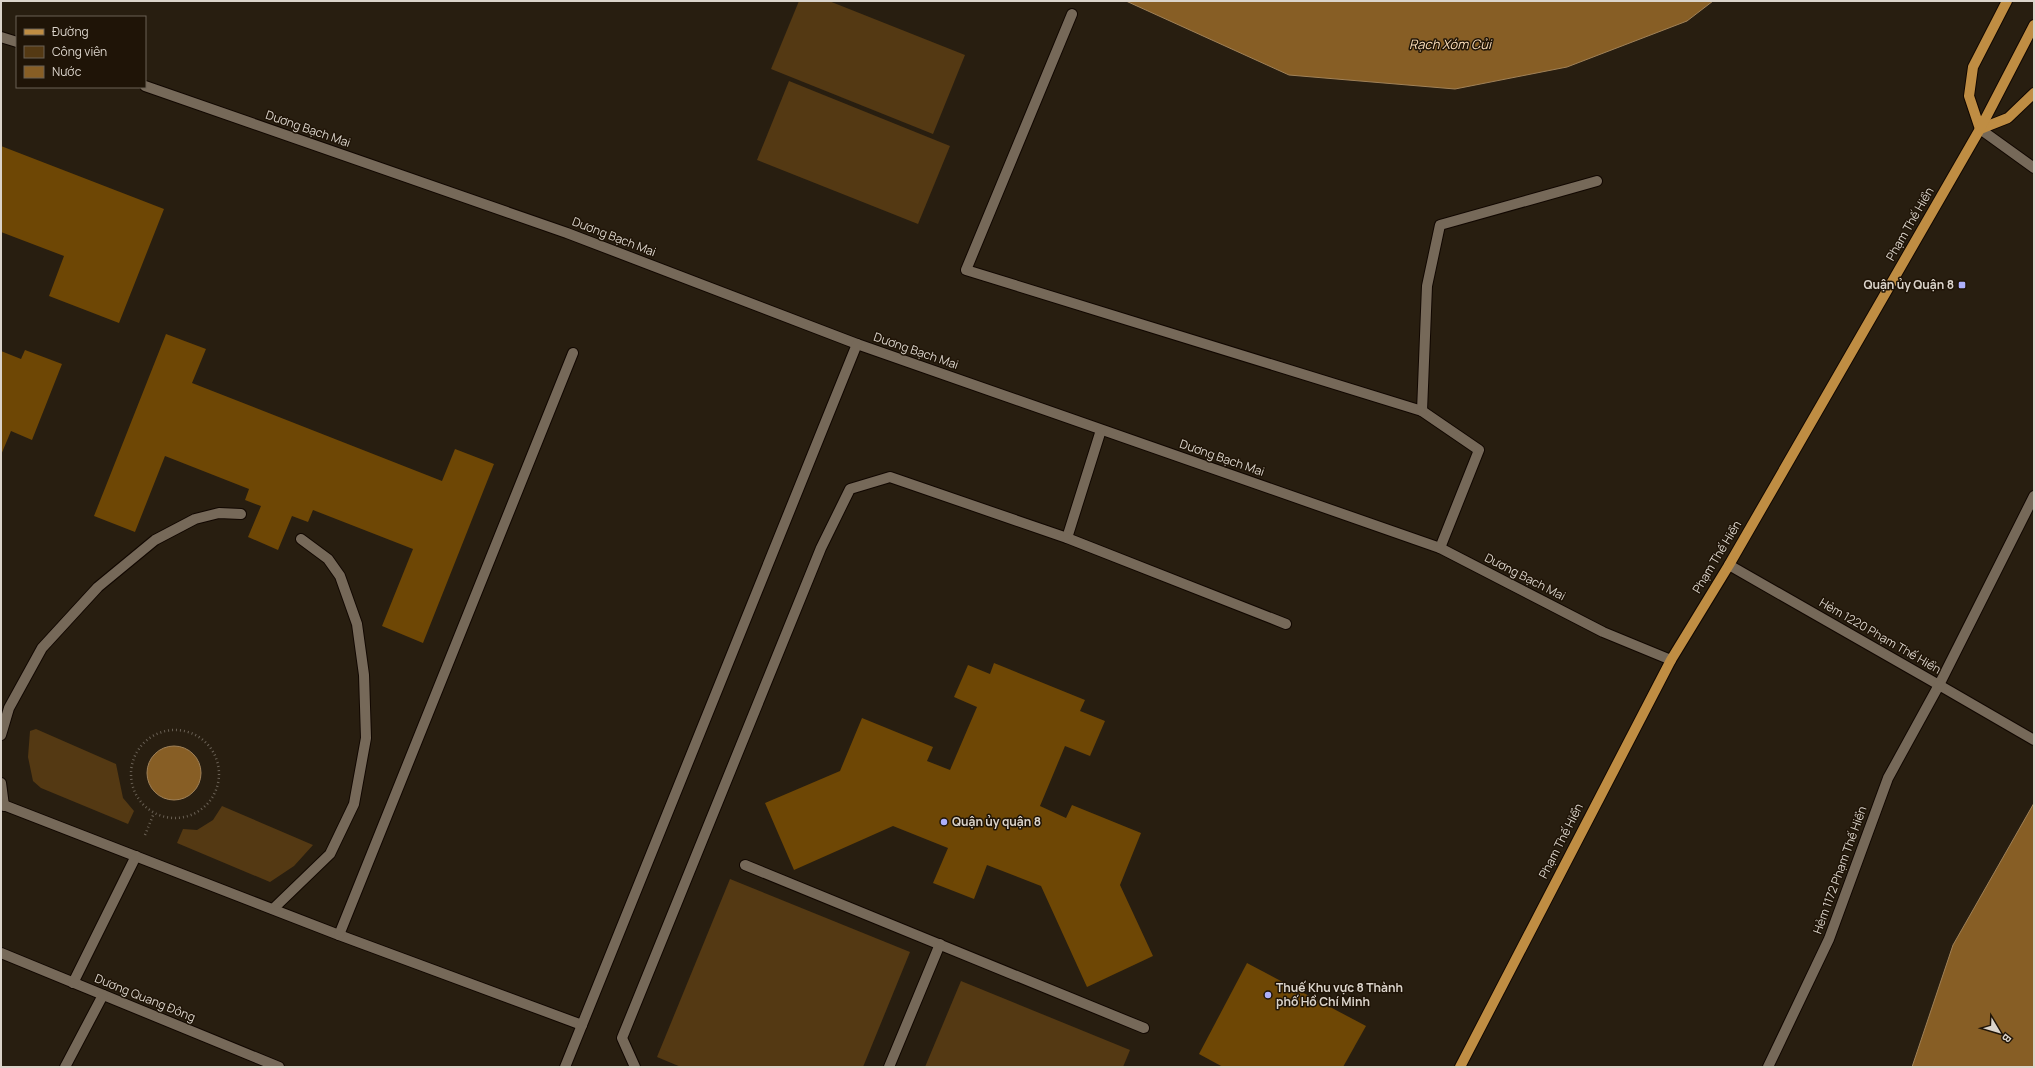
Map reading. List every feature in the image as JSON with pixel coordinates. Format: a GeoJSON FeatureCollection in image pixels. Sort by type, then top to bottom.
{"type":"FeatureCollection","features":[{"type":"Feature","properties":{"kind":"main road"},"geometry":{"type":"LineString","coordinates":[[2007,1],[1973,67],[1969,96],[1980,129],[2008,118],[2034,93]]}},
{"type":"Feature","properties":{"kind":"main road","name":"Phạm Thế Hiển"},"geometry":{"type":"LineString","coordinates":[[1461,1067],[1671,660],[1729,565],[1980,129],[2034,25]]}},
{"type":"Feature","properties":{"kind":"street"},"geometry":{"type":"LineString","coordinates":[[1072,14],[966,270],[1422,412],[1478,450],[1440,548]]}},
{"type":"Feature","properties":{"kind":"street"},"geometry":{"type":"LineString","coordinates":[[1,37],[16,42]]}},
{"type":"Feature","properties":{"kind":"street","name":"Dương Bạch Mai"},"geometry":{"type":"LineString","coordinates":[[146,86],[567,233],[857,344],[1440,548],[1603,632],[1671,660]]}},
{"type":"Feature","properties":{"kind":"street"},"geometry":{"type":"LineString","coordinates":[[1980,129],[2034,168]]}},
{"type":"Feature","properties":{"kind":"street"},"geometry":{"type":"LineString","coordinates":[[1422,412],[1427,286],[1440,225],[1597,181]]}},
{"type":"Feature","properties":{"kind":"street"},"geometry":{"type":"LineString","coordinates":[[565,1067],[857,344]]}},
{"type":"Feature","properties":{"kind":"street"},"geometry":{"type":"LineString","coordinates":[[338,934],[573,353]]}},
{"type":"Feature","properties":{"kind":"street"},"geometry":{"type":"LineString","coordinates":[[1067,538],[1101,430]]}},
{"type":"Feature","properties":{"kind":"street"},"geometry":{"type":"LineString","coordinates":[[635,1067],[622,1038],[821,548],[850,489],[890,477],[1067,538],[1286,624]]}},
{"type":"Feature","properties":{"kind":"street","name":"Hẻm 1220 Phạm Thế Hiển"},"geometry":{"type":"LineString","coordinates":[[1729,565],[1939,684],[2034,496]]}},
{"type":"Feature","properties":{"kind":"street"},"geometry":{"type":"LineString","coordinates":[[1,735],[9,708],[42,648],[98,587],[155,540],[195,519],[219,513],[241,514]]}},
{"type":"Feature","properties":{"kind":"street"},"geometry":{"type":"LineString","coordinates":[[273,909],[330,854],[354,804],[366,738],[364,675],[357,624],[340,576],[328,559],[301,539]]}},
{"type":"Feature","properties":{"kind":"street"},"geometry":{"type":"LineString","coordinates":[[1939,684],[2034,740]]}},
{"type":"Feature","properties":{"kind":"street","name":"Hẻm 1172 Phạm Thế Hiển"},"geometry":{"type":"LineString","coordinates":[[1768,1067],[1830,939],[1888,778],[1939,684]]}},
{"type":"Feature","properties":{"kind":"street"},"geometry":{"type":"LineString","coordinates":[[1,783],[3,805],[338,934],[582,1025]]}},
{"type":"Feature","properties":{"kind":"street"},"geometry":{"type":"LineString","coordinates":[[73,983],[136,856]]}},
{"type":"Feature","properties":{"kind":"street"},"geometry":{"type":"LineString","coordinates":[[745,865],[1144,1028]]}},
{"type":"Feature","properties":{"kind":"street"},"geometry":{"type":"LineString","coordinates":[[889,1067],[940,944]]}},
{"type":"Feature","properties":{"kind":"street","name":"Dương Quang Đông"},"geometry":{"type":"LineString","coordinates":[[1,953],[279,1067]]}},
{"type":"Feature","properties":{"kind":"street"},"geometry":{"type":"LineString","coordinates":[[65,1067],[103,995]]}},
{"type":"Feature","properties":{"kind":"path"},"geometry":{"type":"LineString","coordinates":[[167,731],[181,731],[194,734],[206,743],[214,754],[219,767],[215,794],[206,806],[193,815],[178,819],[162,817],[149,811],[138,799],[132,786],[131,770],[135,755],[143,744],[154,735],[167,731]]}},
{"type":"Feature","properties":{"kind":"green space"},"geometry":{"type":"Polygon","coordinates":[[[799,1],[829,1],[965,55],[933,134],[771,69],[799,1]]]}},
{"type":"Feature","properties":{"kind":"green space"},"geometry":{"type":"Polygon","coordinates":[[[789,81],[950,146],[918,224],[757,160],[789,81]]]}},
{"type":"Feature","properties":{"kind":"green space"},"geometry":{"type":"Polygon","coordinates":[[[36,729],[116,764],[123,798],[134,811],[128,824],[41,788],[33,781],[28,757],[30,731],[36,729]]]}},
{"type":"Feature","properties":{"kind":"green space"},"geometry":{"type":"Polygon","coordinates":[[[222,806],[313,845],[294,866],[270,882],[177,843],[183,829],[197,830],[213,820],[222,806]]]}},
{"type":"Feature","properties":{"kind":"green space"},"geometry":{"type":"Polygon","coordinates":[[[730,879],[910,952],[863,1067],[681,1067],[657,1057],[730,879]]]}},
{"type":"Feature","properties":{"kind":"green space"},"geometry":{"type":"Polygon","coordinates":[[[961,981],[1130,1050],[1123,1067],[925,1067],[961,981]]]}},
{"type":"Feature","properties":{"kind":"water","name":"Rạch Xóm Củi"},"geometry":{"type":"Polygon","coordinates":[[[1126,1],[1713,1],[1687,21],[1567,67],[1455,89],[1289,75],[1126,1]]]}},
{"type":"Feature","properties":{"kind":"water"},"geometry":{"type":"Polygon","coordinates":[[[169,746],[179,746],[189,750],[197,758],[201,768],[201,778],[197,788],[189,796],[179,800],[169,800],[159,796],[151,788],[147,778],[147,768],[151,758],[159,750],[169,746]]]}},
{"type":"Feature","properties":{"kind":"water"},"geometry":{"type":"Polygon","coordinates":[[[2034,803],[2034,1067],[1912,1067],[1953,945],[2034,803]]]}},
{"type":"Feature","properties":{"kind":"building"},"geometry":{"type":"Polygon","coordinates":[[[1,146],[164,209],[119,323],[49,296],[64,256],[1,232],[1,146]]]}},
{"type":"Feature","properties":{"kind":"building"},"geometry":{"type":"Polygon","coordinates":[[[166,334],[206,349],[192,383],[442,481],[455,449],[494,464],[423,643],[382,626],[413,549],[313,510],[308,522],[292,516],[278,550],[248,537],[261,506],[245,500],[249,489],[165,456],[135,532],[94,516],[166,334]]]}},
{"type":"Feature","properties":{"kind":"building"},"geometry":{"type":"Polygon","coordinates":[[[25,350],[62,364],[32,440],[11,431],[1,455],[1,351],[21,359],[25,350]]]}},
{"type":"Feature","properties":{"kind":"building","name":"Quận ủy quận 8"},"geometry":{"type":"Polygon","coordinates":[[[994,663],[1085,700],[1080,711],[1105,721],[1090,756],[1065,746],[1040,806],[1066,818],[1072,805],[1141,833],[1120,885],[1153,956],[1087,987],[1041,886],[987,865],[974,899],[933,883],[948,848],[893,826],[794,870],[765,803],[840,771],[862,718],[933,747],[927,761],[950,770],[977,707],[954,697],[968,665],[990,674],[994,663]]]}},
{"type":"Feature","properties":{"kind":"building","name":"Thuế Khu vực 8 Thành phố Hồ Chí Minh"},"geometry":{"type":"Polygon","coordinates":[[[1247,963],[1366,1026],[1343,1067],[1223,1067],[1199,1054],[1247,963]]]}},
{"type":"Feature","properties":{"kind":"place","name":"Quận ủy Quận 8"},"geometry":{"type":"Point","coordinates":[1962,285]}},
{"type":"Feature","properties":{"kind":"place","name":"Quận ủy quận 8"},"geometry":{"type":"Point","coordinates":[944,822]}},
{"type":"Feature","properties":{"kind":"place","name":"Thuế Khu vực 8 Thành phố Hồ Chí Minh"},"geometry":{"type":"Point","coordinates":[1268,995]}}]}
